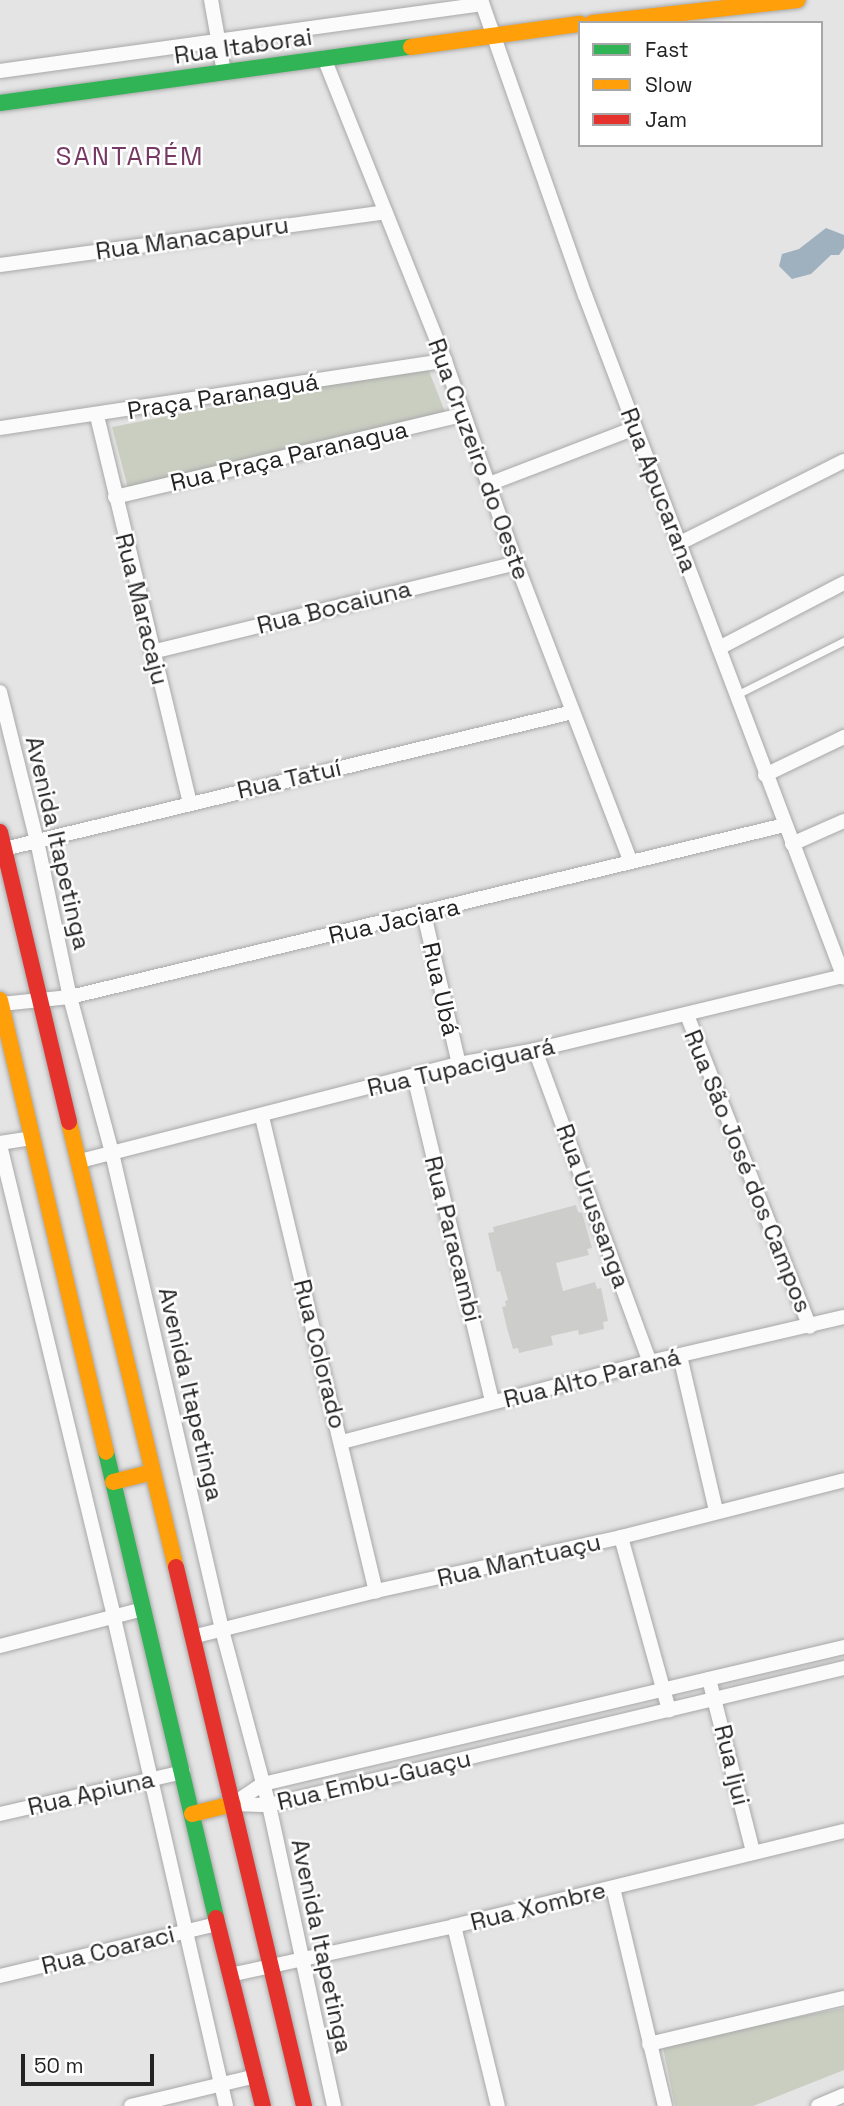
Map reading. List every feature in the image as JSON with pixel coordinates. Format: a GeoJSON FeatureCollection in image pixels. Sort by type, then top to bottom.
{"type":"FeatureCollection","features":[{"type":"Feature","properties":{"kind":"main road"},"geometry":{"type":"LineString","coordinates":[[610,21],[798,0]]}},
{"type":"Feature","properties":{"kind":"main road","name":"Rua Itaborai"},"geometry":{"type":"LineString","coordinates":[[0,103],[578,24]]}},
{"type":"Feature","properties":{"kind":"main road"},"geometry":{"type":"LineString","coordinates":[[0,832],[304,2106]]}},
{"type":"Feature","properties":{"kind":"main road"},"geometry":{"type":"LineString","coordinates":[[0,1002],[217,1924],[263,2106]]}},
{"type":"Feature","properties":{"kind":"main road"},"geometry":{"type":"LineString","coordinates":[[113,1482],[153,1472]]}},
{"type":"Feature","properties":{"kind":"main road"},"geometry":{"type":"LineString","coordinates":[[192,1814],[233,1804]]}},
{"type":"Feature","properties":{"kind":"street"},"geometry":{"type":"LineString","coordinates":[[211,0],[224,72]]}},
{"type":"Feature","properties":{"kind":"street"},"geometry":{"type":"LineString","coordinates":[[0,71],[481,2]]}},
{"type":"Feature","properties":{"kind":"street","name":"Rua Apucarana"},"geometry":{"type":"LineString","coordinates":[[481,2],[635,428],[765,775],[840,956],[844,977]]}},
{"type":"Feature","properties":{"kind":"street","name":"Rua Cruzeiro do Oeste"},"geometry":{"type":"LineString","coordinates":[[324,58],[445,361],[516,563],[631,862]]}},
{"type":"Feature","properties":{"kind":"street","name":"Rua Manacapuru"},"geometry":{"type":"LineString","coordinates":[[1,262],[385,212]]}},
{"type":"Feature","properties":{"kind":"street","name":"Praça Paranaguá"},"geometry":{"type":"LineString","coordinates":[[0,428],[97,416],[445,361]]}},
{"type":"Feature","properties":{"kind":"street","name":"Rua Praça Paranagua"},"geometry":{"type":"LineString","coordinates":[[114,497],[463,415]]}},
{"type":"Feature","properties":{"kind":"street","name":"Rua Maracaju"},"geometry":{"type":"LineString","coordinates":[[97,416],[114,497],[190,802]]}},
{"type":"Feature","properties":{"kind":"street"},"geometry":{"type":"LineString","coordinates":[[489,484],[635,428]]}},
{"type":"Feature","properties":{"kind":"street"},"geometry":{"type":"LineString","coordinates":[[680,543],[844,461]]}},
{"type":"Feature","properties":{"kind":"street","name":"Rua Bocaiuna"},"geometry":{"type":"LineString","coordinates":[[152,652],[516,563]]}},
{"type":"Feature","properties":{"kind":"street"},"geometry":{"type":"LineString","coordinates":[[719,648],[844,583]]}},
{"type":"Feature","properties":{"kind":"street","name":"Avenida Itapetinga"},"geometry":{"type":"LineString","coordinates":[[0,692],[37,841],[70,997],[112,1153],[222,1630],[269,1805],[300,1961],[334,2106]]}},
{"type":"Feature","properties":{"kind":"street","name":"Rua Tatuí"},"geometry":{"type":"LineString","coordinates":[[4,849],[190,802],[573,712]]}},
{"type":"Feature","properties":{"kind":"street"},"geometry":{"type":"LineString","coordinates":[[765,775],[844,737]]}},
{"type":"Feature","properties":{"kind":"street"},"geometry":{"type":"LineString","coordinates":[[792,844],[844,821]]}},
{"type":"Feature","properties":{"kind":"street","name":"Rua Jaciara"},"geometry":{"type":"LineString","coordinates":[[0,1002],[70,997],[785,825]]}},
{"type":"Feature","properties":{"kind":"street","name":"Rua Ubá"},"geometry":{"type":"LineString","coordinates":[[424,914],[458,1064]]}},
{"type":"Feature","properties":{"kind":"street","name":"Rua Tupaciguará"},"geometry":{"type":"LineString","coordinates":[[80,1161],[458,1064],[535,1050],[844,977]]}},
{"type":"Feature","properties":{"kind":"street","name":"Rua São José dos Campos"},"geometry":{"type":"LineString","coordinates":[[687,1014],[810,1327]]}},
{"type":"Feature","properties":{"kind":"street","name":"Rua Urussanga"},"geometry":{"type":"LineString","coordinates":[[535,1050],[650,1362]]}},
{"type":"Feature","properties":{"kind":"street","name":"Rua Paracambi"},"geometry":{"type":"LineString","coordinates":[[414,1076],[492,1402]]}},
{"type":"Feature","properties":{"kind":"street","name":"Rua Colorado"},"geometry":{"type":"LineString","coordinates":[[262,1116],[376,1591]]}},
{"type":"Feature","properties":{"kind":"street"},"geometry":{"type":"LineString","coordinates":[[30,1138],[0,1144],[114,1618],[226,2106]]}},
{"type":"Feature","properties":{"kind":"street","name":"Rua Alto Paraná"},"geometry":{"type":"LineString","coordinates":[[342,1442],[650,1362],[844,1317]]}},
{"type":"Feature","properties":{"kind":"street"},"geometry":{"type":"LineString","coordinates":[[680,1356],[716,1511]]}},
{"type":"Feature","properties":{"kind":"street","name":"Rua Mantuaçu"},"geometry":{"type":"LineString","coordinates":[[192,1637],[376,1591],[621,1537],[844,1479]]}},
{"type":"Feature","properties":{"kind":"street"},"geometry":{"type":"LineString","coordinates":[[621,1537],[669,1710]]}},
{"type":"Feature","properties":{"kind":"street"},"geometry":{"type":"LineString","coordinates":[[0,1646],[143,1609]]}},
{"type":"Feature","properties":{"kind":"street","name":"Rua Embu-Guaçu"},"geometry":{"type":"LineString","coordinates":[[233,1804],[263,1784],[844,1647]]}},
{"type":"Feature","properties":{"kind":"street","name":"Rua Embu-Guaçu"},"geometry":{"type":"LineString","coordinates":[[233,1804],[269,1805],[844,1668]]}},
{"type":"Feature","properties":{"kind":"street","name":"Rua Ijui"},"geometry":{"type":"LineString","coordinates":[[709,1679],[754,1851]]}},
{"type":"Feature","properties":{"kind":"street","name":"Rua Apiuna"},"geometry":{"type":"LineString","coordinates":[[0,1814],[183,1772]]}},
{"type":"Feature","properties":{"kind":"street","name":"Rua Xombre"},"geometry":{"type":"LineString","coordinates":[[230,1975],[454,1926],[844,1831]]}},
{"type":"Feature","properties":{"kind":"street"},"geometry":{"type":"LineString","coordinates":[[613,1888],[665,2106]]}},
{"type":"Feature","properties":{"kind":"street","name":"Rua Coaraci"},"geometry":{"type":"LineString","coordinates":[[0,1976],[217,1924]]}},
{"type":"Feature","properties":{"kind":"street"},"geometry":{"type":"LineString","coordinates":[[454,1926],[498,2106]]}},
{"type":"Feature","properties":{"kind":"street"},"geometry":{"type":"LineString","coordinates":[[649,2044],[844,1998]]}},
{"type":"Feature","properties":{"kind":"street"},"geometry":{"type":"LineString","coordinates":[[131,2106],[256,2076]]}},
{"type":"Feature","properties":{"kind":"street"},"geometry":{"type":"LineString","coordinates":[[818,2106],[844,2095]]}},
{"type":"Feature","properties":{"kind":"lane"},"geometry":{"type":"LineString","coordinates":[[735,695],[844,641]]}},
{"type":"Feature","properties":{"kind":"shaded area"},"geometry":{"type":"Polygon","coordinates":[[[427,366],[445,412],[129,492],[112,427],[427,366]]]}},
{"type":"Feature","properties":{"kind":"shaded area"},"geometry":{"type":"Polygon","coordinates":[[[844,2008],[844,2070],[753,2106],[675,2106],[662,2043],[844,2008]]]}},
{"type":"Feature","properties":{"kind":"water"},"geometry":{"type":"Polygon","coordinates":[[[826,228],[844,235],[844,248],[839,255],[831,255],[811,274],[792,279],[779,266],[782,254],[799,249],[826,228]]]}},
{"type":"Feature","properties":{"kind":"building"},"geometry":{"type":"Polygon","coordinates":[[[576,1205],[578,1212],[582,1213],[592,1248],[587,1249],[589,1255],[556,1263],[563,1291],[595,1282],[597,1289],[601,1288],[608,1321],[603,1322],[604,1329],[579,1335],[578,1330],[551,1336],[553,1345],[519,1353],[518,1348],[513,1349],[507,1328],[502,1307],[506,1306],[505,1301],[508,1300],[500,1271],[497,1272],[488,1233],[494,1232],[493,1227],[576,1205]]]}},
{"type":"Feature","properties":{"kind":"traffic: fast"},"geometry":{"type":"LineString","coordinates":[[0,103],[411,47]]}},
{"type":"Feature","properties":{"kind":"traffic: fast"},"geometry":{"type":"LineString","coordinates":[[106,1452],[216,1918]]}},
{"type":"Feature","properties":{"kind":"traffic: slow"},"geometry":{"type":"LineString","coordinates":[[610,21],[798,0]]}},
{"type":"Feature","properties":{"kind":"traffic: slow"},"geometry":{"type":"LineString","coordinates":[[411,47],[578,24]]}},
{"type":"Feature","properties":{"kind":"traffic: slow"},"geometry":{"type":"LineString","coordinates":[[0,1000],[106,1452]]}},
{"type":"Feature","properties":{"kind":"traffic: slow"},"geometry":{"type":"LineString","coordinates":[[69,1122],[176,1567]]}},
{"type":"Feature","properties":{"kind":"traffic: slow"},"geometry":{"type":"LineString","coordinates":[[113,1482],[153,1472]]}},
{"type":"Feature","properties":{"kind":"traffic: slow"},"geometry":{"type":"LineString","coordinates":[[192,1814],[233,1804]]}},
{"type":"Feature","properties":{"kind":"traffic: jam"},"geometry":{"type":"LineString","coordinates":[[0,832],[69,1122]]}},
{"type":"Feature","properties":{"kind":"traffic: jam"},"geometry":{"type":"LineString","coordinates":[[176,1567],[304,2106]]}},
{"type":"Feature","properties":{"kind":"traffic: jam"},"geometry":{"type":"LineString","coordinates":[[216,1918],[263,2106]]}},
{"type":"Feature","properties":{"kind":"district","name":"SANTARÉM"},"geometry":{"type":"Point","coordinates":[130,157]}}]}
